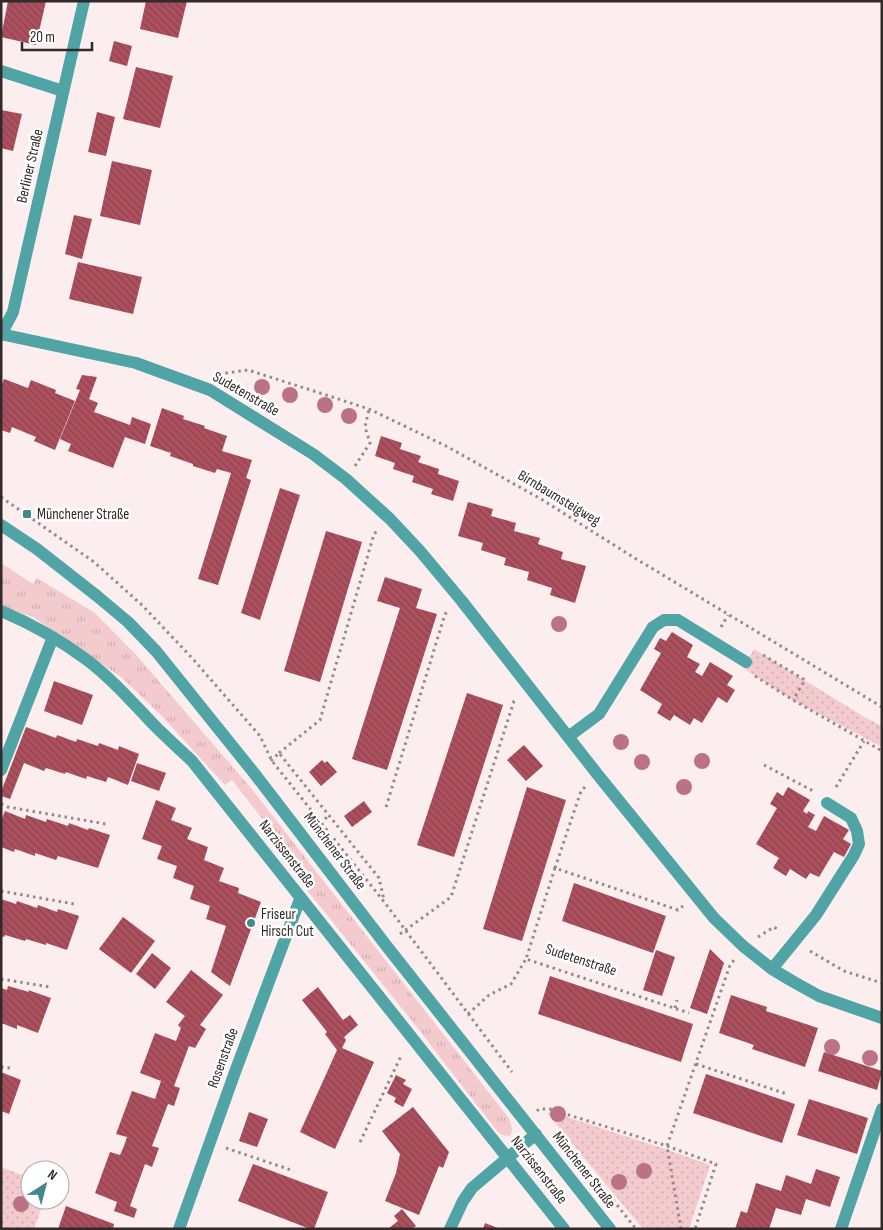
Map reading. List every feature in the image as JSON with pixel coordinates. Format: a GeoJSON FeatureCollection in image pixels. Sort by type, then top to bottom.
{"type":"FeatureCollection","features":[{"type":"Feature","properties":{"kind":"street","name":"Berliner Straße"},"geometry":{"type":"LineString","coordinates":[[1,334],[13,312],[84,1]]}},
{"type":"Feature","properties":{"kind":"street"},"geometry":{"type":"LineString","coordinates":[[1,71],[63,91]]}},
{"type":"Feature","properties":{"kind":"street","name":"Sudetenstraße"},"geometry":{"type":"LineString","coordinates":[[1,334],[136,363],[210,390],[313,454],[346,479],[390,519],[420,551],[714,918],[772,969],[819,996],[882,1018]]}},
{"type":"Feature","properties":{"kind":"street","name":"Münchener Straße"},"geometry":{"type":"LineString","coordinates":[[1,525],[37,549],[97,596],[128,622],[156,651],[254,773],[451,1028],[610,1229]]}},
{"type":"Feature","properties":{"kind":"street","name":"Narzissenstraße"},"geometry":{"type":"LineString","coordinates":[[1,611],[28,622],[88,661],[116,685],[192,761],[222,796],[300,899],[414,1039],[564,1229]]}},
{"type":"Feature","properties":{"kind":"street"},"geometry":{"type":"LineString","coordinates":[[568,737],[599,714],[653,627],[664,620],[678,620],[746,662]]}},
{"type":"Feature","properties":{"kind":"street"},"geometry":{"type":"LineString","coordinates":[[1,770],[53,637]]}},
{"type":"Feature","properties":{"kind":"street"},"geometry":{"type":"LineString","coordinates":[[772,969],[816,914],[859,844],[857,831],[851,818],[828,801]]}},
{"type":"Feature","properties":{"kind":"street","name":"Rosenstraße"},"geometry":{"type":"LineString","coordinates":[[179,1229],[300,899]]}},
{"type":"Feature","properties":{"kind":"street"},"geometry":{"type":"LineString","coordinates":[[840,1229],[882,1109]]}},
{"type":"Feature","properties":{"kind":"street"},"geometry":{"type":"LineString","coordinates":[[450,1229],[463,1201],[472,1188],[536,1134]]}},
{"type":"Feature","properties":{"kind":"path","name":"Birnbaumsteigweg"},"geometry":{"type":"LineString","coordinates":[[210,390],[219,374],[248,370],[369,409],[446,446],[541,499],[882,708]]}},
{"type":"Feature","properties":{"kind":"path"},"geometry":{"type":"LineString","coordinates":[[346,479],[370,443],[365,427],[369,409]]}},
{"type":"Feature","properties":{"kind":"path"},"geometry":{"type":"LineString","coordinates":[[279,754],[320,720],[374,534],[390,519]]}},
{"type":"Feature","properties":{"kind":"path"},"geometry":{"type":"LineString","coordinates":[[386,807],[445,614],[461,600]]}},
{"type":"Feature","properties":{"kind":"path"},"geometry":{"type":"LineString","coordinates":[[793,700],[805,680],[754,650],[742,668],[793,700],[882,751]]}},
{"type":"Feature","properties":{"kind":"path"},"geometry":{"type":"LineString","coordinates":[[386,944],[451,897],[514,701],[530,689]]}},
{"type":"Feature","properties":{"kind":"path"},"geometry":{"type":"LineString","coordinates":[[764,765],[828,801],[864,741]]}},
{"type":"Feature","properties":{"kind":"path"},"geometry":{"type":"LineString","coordinates":[[286,762],[379,878],[385,903]]}},
{"type":"Feature","properties":{"kind":"path","name":"Sudetenstraße"},"geometry":{"type":"LineString","coordinates":[[598,775],[581,790],[526,959],[689,1013]]}},
{"type":"Feature","properties":{"kind":"path"},"geometry":{"type":"LineString","coordinates":[[1,804],[8,807],[106,824]]}},
{"type":"Feature","properties":{"kind":"path"},"geometry":{"type":"LineString","coordinates":[[325,819],[329,815]]}},
{"type":"Feature","properties":{"kind":"path"},"geometry":{"type":"LineString","coordinates":[[555,868],[678,910],[695,896]]}},
{"type":"Feature","properties":{"kind":"path"},"geometry":{"type":"LineString","coordinates":[[1,891],[74,904]]}},
{"type":"Feature","properties":{"kind":"path"},"geometry":{"type":"LineString","coordinates":[[682,1229],[667,1146],[730,966],[744,946],[774,927],[794,942],[844,971],[882,984]]}},
{"type":"Feature","properties":{"kind":"path"},"geometry":{"type":"LineString","coordinates":[[451,1028],[489,995],[511,984],[526,959]]}},
{"type":"Feature","properties":{"kind":"path"},"geometry":{"type":"LineString","coordinates":[[1,979],[50,987]]}},
{"type":"Feature","properties":{"kind":"path"},"geometry":{"type":"LineString","coordinates":[[674,1008],[677,1000]]}},
{"type":"Feature","properties":{"kind":"path"},"geometry":{"type":"LineString","coordinates":[[360,1142],[406,1046],[414,1039]]}},
{"type":"Feature","properties":{"kind":"path"},"geometry":{"type":"LineString","coordinates":[[696,1064],[787,1094]]}},
{"type":"Feature","properties":{"kind":"path"},"geometry":{"type":"LineString","coordinates":[[1,1067],[11,1068]]}},
{"type":"Feature","properties":{"kind":"path"},"geometry":{"type":"LineString","coordinates":[[525,1120],[540,1109],[550,1109],[667,1146],[716,1164],[695,1229]]}},
{"type":"Feature","properties":{"kind":"path"},"geometry":{"type":"LineString","coordinates":[[210,1142],[294,1171]]}},
{"type":"Feature","properties":{"kind":"green space"},"geometry":{"type":"Polygon","coordinates":[[[1,563],[33,584],[37,578],[95,613],[138,657],[250,787],[508,1117],[512,1129],[510,1136],[502,1135],[497,1131],[409,1017],[282,859],[289,853],[232,780],[225,785],[160,714],[121,677],[33,617],[1,606],[1,563]]]}},
{"type":"Feature","properties":{"kind":"green space"},"geometry":{"type":"Polygon","coordinates":[[[754,649],[882,726],[882,747],[793,700],[743,668],[754,649]]]}},
{"type":"Feature","properties":{"kind":"green space"},"geometry":{"type":"Polygon","coordinates":[[[551,1112],[710,1165],[689,1229],[643,1229],[547,1113],[551,1112]]]}},
{"type":"Feature","properties":{"kind":"green space"},"geometry":{"type":"Polygon","coordinates":[[[1,1167],[20,1174],[20,1210],[41,1210],[34,1229],[1,1229],[1,1167]]]}},
{"type":"Feature","properties":{"kind":"building"},"geometry":{"type":"Polygon","coordinates":[[[8,1],[46,1],[36,45],[1,37],[8,1]]]}},
{"type":"Feature","properties":{"kind":"building"},"geometry":{"type":"Polygon","coordinates":[[[146,1],[187,1],[178,38],[140,29],[146,1]]]}},
{"type":"Feature","properties":{"kind":"building"},"geometry":{"type":"Polygon","coordinates":[[[114,41],[132,46],[127,66],[109,61],[114,41]]]}},
{"type":"Feature","properties":{"kind":"building"},"geometry":{"type":"Polygon","coordinates":[[[136,67],[173,76],[160,128],[123,119],[136,67]]]}},
{"type":"Feature","properties":{"kind":"building"},"geometry":{"type":"Polygon","coordinates":[[[1,110],[22,114],[13,151],[1,148],[1,110]]]}},
{"type":"Feature","properties":{"kind":"building"},"geometry":{"type":"Polygon","coordinates":[[[97,112],[115,117],[106,156],[88,152],[97,112]]]}},
{"type":"Feature","properties":{"kind":"building"},"geometry":{"type":"Polygon","coordinates":[[[112,161],[152,170],[140,225],[100,216],[112,161]]]}},
{"type":"Feature","properties":{"kind":"building"},"geometry":{"type":"Polygon","coordinates":[[[74,215],[92,219],[82,259],[65,254],[74,215]]]}},
{"type":"Feature","properties":{"kind":"building"},"geometry":{"type":"Polygon","coordinates":[[[78,262],[142,277],[133,314],[69,299],[78,262]]]}},
{"type":"Feature","properties":{"kind":"building"},"geometry":{"type":"Polygon","coordinates":[[[82,375],[97,377],[89,399],[98,403],[94,412],[130,425],[132,417],[151,424],[145,444],[125,437],[113,468],[68,451],[71,444],[60,439],[80,390],[76,389],[82,375]]]}},
{"type":"Feature","properties":{"kind":"building"},"geometry":{"type":"Polygon","coordinates":[[[4,379],[28,388],[31,380],[56,390],[55,393],[75,401],[55,450],[34,441],[36,437],[12,427],[10,433],[1,430],[1,386],[4,379]]]}},
{"type":"Feature","properties":{"kind":"building"},"geometry":{"type":"Polygon","coordinates":[[[162,408],[184,416],[183,419],[227,436],[222,451],[252,460],[246,478],[251,480],[218,585],[198,579],[231,473],[217,469],[215,473],[193,466],[193,464],[170,456],[171,453],[150,446],[162,408]]]}},
{"type":"Feature","properties":{"kind":"building"},"geometry":{"type":"Polygon","coordinates":[[[381,436],[402,443],[400,449],[421,456],[418,462],[439,469],[438,474],[459,481],[453,501],[431,494],[433,489],[412,482],[414,476],[393,469],[395,463],[375,456],[381,436]]]}},
{"type":"Feature","properties":{"kind":"building"},"geometry":{"type":"Polygon","coordinates":[[[280,488],[300,495],[260,620],[241,613],[280,488]]]}},
{"type":"Feature","properties":{"kind":"building"},"geometry":{"type":"Polygon","coordinates":[[[468,502],[493,509],[491,516],[516,523],[514,531],[540,538],[538,544],[563,552],[561,559],[586,566],[575,603],[550,595],[552,588],[527,580],[529,572],[504,565],[506,558],[481,550],[483,543],[458,536],[468,502]]]}},
{"type":"Feature","properties":{"kind":"building"},"geometry":{"type":"Polygon","coordinates":[[[326,531],[362,542],[320,682],[284,671],[326,531]]]}},
{"type":"Feature","properties":{"kind":"building"},"geometry":{"type":"Polygon","coordinates":[[[385,577],[422,589],[416,608],[437,614],[387,770],[352,759],[400,608],[377,601],[385,577]]]}},
{"type":"Feature","properties":{"kind":"building"},"geometry":{"type":"Polygon","coordinates":[[[672,632],[693,645],[687,657],[700,664],[695,672],[702,676],[710,662],[733,676],[727,685],[735,690],[727,703],[718,697],[702,723],[694,718],[690,725],[674,715],[670,721],[657,713],[662,704],[640,690],[661,653],[654,649],[660,638],[666,641],[672,632]]]}},
{"type":"Feature","properties":{"kind":"building"},"geometry":{"type":"Polygon","coordinates":[[[54,681],[93,695],[82,725],[44,711],[54,681]]]}},
{"type":"Feature","properties":{"kind":"building"},"geometry":{"type":"Polygon","coordinates":[[[467,693],[503,705],[454,857],[417,845],[467,693]]]}},
{"type":"Feature","properties":{"kind":"building"},"geometry":{"type":"Polygon","coordinates":[[[26,727],[56,738],[57,735],[76,742],[77,739],[98,746],[99,743],[118,750],[119,746],[139,754],[128,785],[108,777],[106,782],[87,776],[86,779],[46,768],[44,771],[24,763],[10,799],[1,796],[26,727]]]}},
{"type":"Feature","properties":{"kind":"building"},"geometry":{"type":"Polygon","coordinates":[[[524,745],[543,766],[526,781],[507,760],[524,745]]]}},
{"type":"Feature","properties":{"kind":"building"},"geometry":{"type":"Polygon","coordinates":[[[322,760],[325,763],[327,761],[337,772],[321,786],[309,772],[322,760]]]}},
{"type":"Feature","properties":{"kind":"building"},"geometry":{"type":"Polygon","coordinates":[[[137,763],[166,773],[159,791],[131,781],[137,763]]]}},
{"type":"Feature","properties":{"kind":"building"},"geometry":{"type":"Polygon","coordinates":[[[527,787],[566,800],[522,941],[483,929],[527,787]]]}},
{"type":"Feature","properties":{"kind":"building"},"geometry":{"type":"Polygon","coordinates":[[[788,787],[810,800],[803,811],[807,814],[808,811],[815,815],[808,827],[816,831],[824,816],[849,830],[843,839],[851,844],[844,857],[834,852],[819,877],[810,873],[806,879],[790,869],[786,876],[773,868],[779,858],[756,844],[777,808],[770,804],[777,792],[783,796],[788,787]]]}},
{"type":"Feature","properties":{"kind":"building"},"geometry":{"type":"Polygon","coordinates":[[[156,800],[176,808],[171,820],[192,828],[187,839],[208,847],[204,860],[224,868],[219,881],[239,888],[238,893],[261,902],[230,986],[211,972],[226,926],[206,919],[210,906],[190,899],[194,886],[173,878],[177,866],[157,859],[162,846],[142,839],[156,800]]]}},
{"type":"Feature","properties":{"kind":"building"},"geometry":{"type":"Polygon","coordinates":[[[364,801],[372,812],[352,827],[344,816],[364,801]]]}},
{"type":"Feature","properties":{"kind":"building"},"geometry":{"type":"Polygon","coordinates":[[[5,811],[25,819],[26,815],[46,822],[47,819],[68,826],[69,823],[110,835],[98,868],[58,856],[56,860],[35,853],[35,856],[15,849],[14,852],[1,847],[1,821],[5,811]]]}},
{"type":"Feature","properties":{"kind":"building"},"geometry":{"type":"Polygon","coordinates":[[[574,883],[666,916],[653,953],[562,921],[574,883]]]}},
{"type":"Feature","properties":{"kind":"building"},"geometry":{"type":"Polygon","coordinates":[[[1,899],[16,904],[17,901],[37,908],[38,905],[57,912],[58,909],[79,916],[67,950],[46,943],[46,945],[26,939],[25,941],[5,935],[4,937],[1,936],[1,899]]]}},
{"type":"Feature","properties":{"kind":"building"},"geometry":{"type":"Polygon","coordinates":[[[123,917],[155,941],[131,973],[99,949],[123,917]]]}},
{"type":"Feature","properties":{"kind":"building"},"geometry":{"type":"Polygon","coordinates":[[[710,949],[724,963],[707,1014],[690,1008],[710,949]]]}},
{"type":"Feature","properties":{"kind":"building"},"geometry":{"type":"Polygon","coordinates":[[[656,950],[675,957],[662,996],[643,990],[656,950]]]}},
{"type":"Feature","properties":{"kind":"building"},"geometry":{"type":"Polygon","coordinates":[[[152,953],[171,968],[155,989],[136,974],[152,953]]]}},
{"type":"Feature","properties":{"kind":"building"},"geometry":{"type":"Polygon","coordinates":[[[191,970],[223,995],[200,1025],[206,1029],[195,1048],[189,1046],[174,1086],[180,1088],[174,1106],[168,1104],[152,1146],[159,1148],[152,1167],[145,1164],[130,1206],[137,1209],[134,1218],[114,1211],[117,1202],[95,1193],[110,1152],[120,1155],[124,1146],[127,1137],[116,1134],[132,1091],[155,1099],[161,1081],[140,1073],[155,1033],[176,1041],[181,1028],[178,1025],[185,1016],[166,1002],[191,970]]]}},
{"type":"Feature","properties":{"kind":"building"},"geometry":{"type":"Polygon","coordinates":[[[550,976],[693,1024],[681,1062],[538,1014],[550,976]]]}},
{"type":"Feature","properties":{"kind":"building"},"geometry":{"type":"Polygon","coordinates":[[[8,986],[29,992],[28,990],[51,998],[38,1033],[17,1025],[17,1029],[1,1023],[1,988],[7,990],[8,986]]]}},
{"type":"Feature","properties":{"kind":"building"},"geometry":{"type":"Polygon","coordinates":[[[318,987],[343,1020],[350,1015],[358,1025],[344,1037],[346,1040],[342,1048],[374,1062],[335,1149],[300,1132],[337,1050],[325,1034],[327,1032],[302,1000],[318,987]]]}},
{"type":"Feature","properties":{"kind":"building"},"geometry":{"type":"Polygon","coordinates":[[[731,995],[767,1007],[766,1011],[818,1028],[805,1067],[752,1049],[754,1045],[719,1033],[731,995]]]}},
{"type":"Feature","properties":{"kind":"building"},"geometry":{"type":"Polygon","coordinates":[[[824,1052],[882,1071],[877,1090],[818,1071],[824,1052]]]}},
{"type":"Feature","properties":{"kind":"building"},"geometry":{"type":"Polygon","coordinates":[[[1,1072],[21,1080],[9,1114],[1,1111],[1,1072]]]}},
{"type":"Feature","properties":{"kind":"building"},"geometry":{"type":"Polygon","coordinates":[[[706,1074],[795,1104],[782,1143],[693,1113],[706,1074]]]}},
{"type":"Feature","properties":{"kind":"building"},"geometry":{"type":"Polygon","coordinates":[[[396,1075],[406,1080],[403,1084],[412,1089],[403,1107],[394,1102],[396,1098],[387,1093],[396,1075]]]}},
{"type":"Feature","properties":{"kind":"building"},"geometry":{"type":"Polygon","coordinates":[[[809,1099],[868,1118],[857,1154],[797,1135],[809,1099]]]}},
{"type":"Feature","properties":{"kind":"building"},"geometry":{"type":"Polygon","coordinates":[[[413,1107],[449,1152],[443,1168],[439,1166],[419,1215],[385,1201],[396,1173],[400,1154],[382,1131],[413,1107]]]}},
{"type":"Feature","properties":{"kind":"building"},"geometry":{"type":"Polygon","coordinates":[[[249,1112],[268,1119],[257,1147],[239,1141],[249,1112]]]}},
{"type":"Feature","properties":{"kind":"building"},"geometry":{"type":"Polygon","coordinates":[[[253,1164],[328,1192],[314,1229],[238,1201],[253,1164]]]}},
{"type":"Feature","properties":{"kind":"building"},"geometry":{"type":"Polygon","coordinates":[[[816,1169],[840,1177],[830,1207],[806,1199],[801,1215],[776,1208],[769,1229],[735,1229],[741,1211],[747,1213],[756,1183],[781,1191],[786,1175],[811,1184],[816,1169]]]}},
{"type":"Feature","properties":{"kind":"building"},"geometry":{"type":"Polygon","coordinates":[[[70,1208],[114,1224],[113,1229],[58,1229],[65,1210],[70,1210],[70,1208]]]}},
{"type":"Feature","properties":{"kind":"building"},"geometry":{"type":"Polygon","coordinates":[[[402,1209],[416,1226],[412,1229],[390,1229],[398,1221],[394,1216],[402,1209]]]}},
{"type":"Feature","properties":{"kind":"building"},"geometry":{"type":"Polygon","coordinates":[[[485,1223],[500,1229],[483,1229],[485,1223]]]}},
{"type":"Feature","properties":{"kind":"place","name":"Münchener Straße"},"geometry":{"type":"Point","coordinates":[27,514]}},
{"type":"Feature","properties":{"kind":"place","name":"Friseur Hirsch Cut"},"geometry":{"type":"Point","coordinates":[251,923]}}]}
